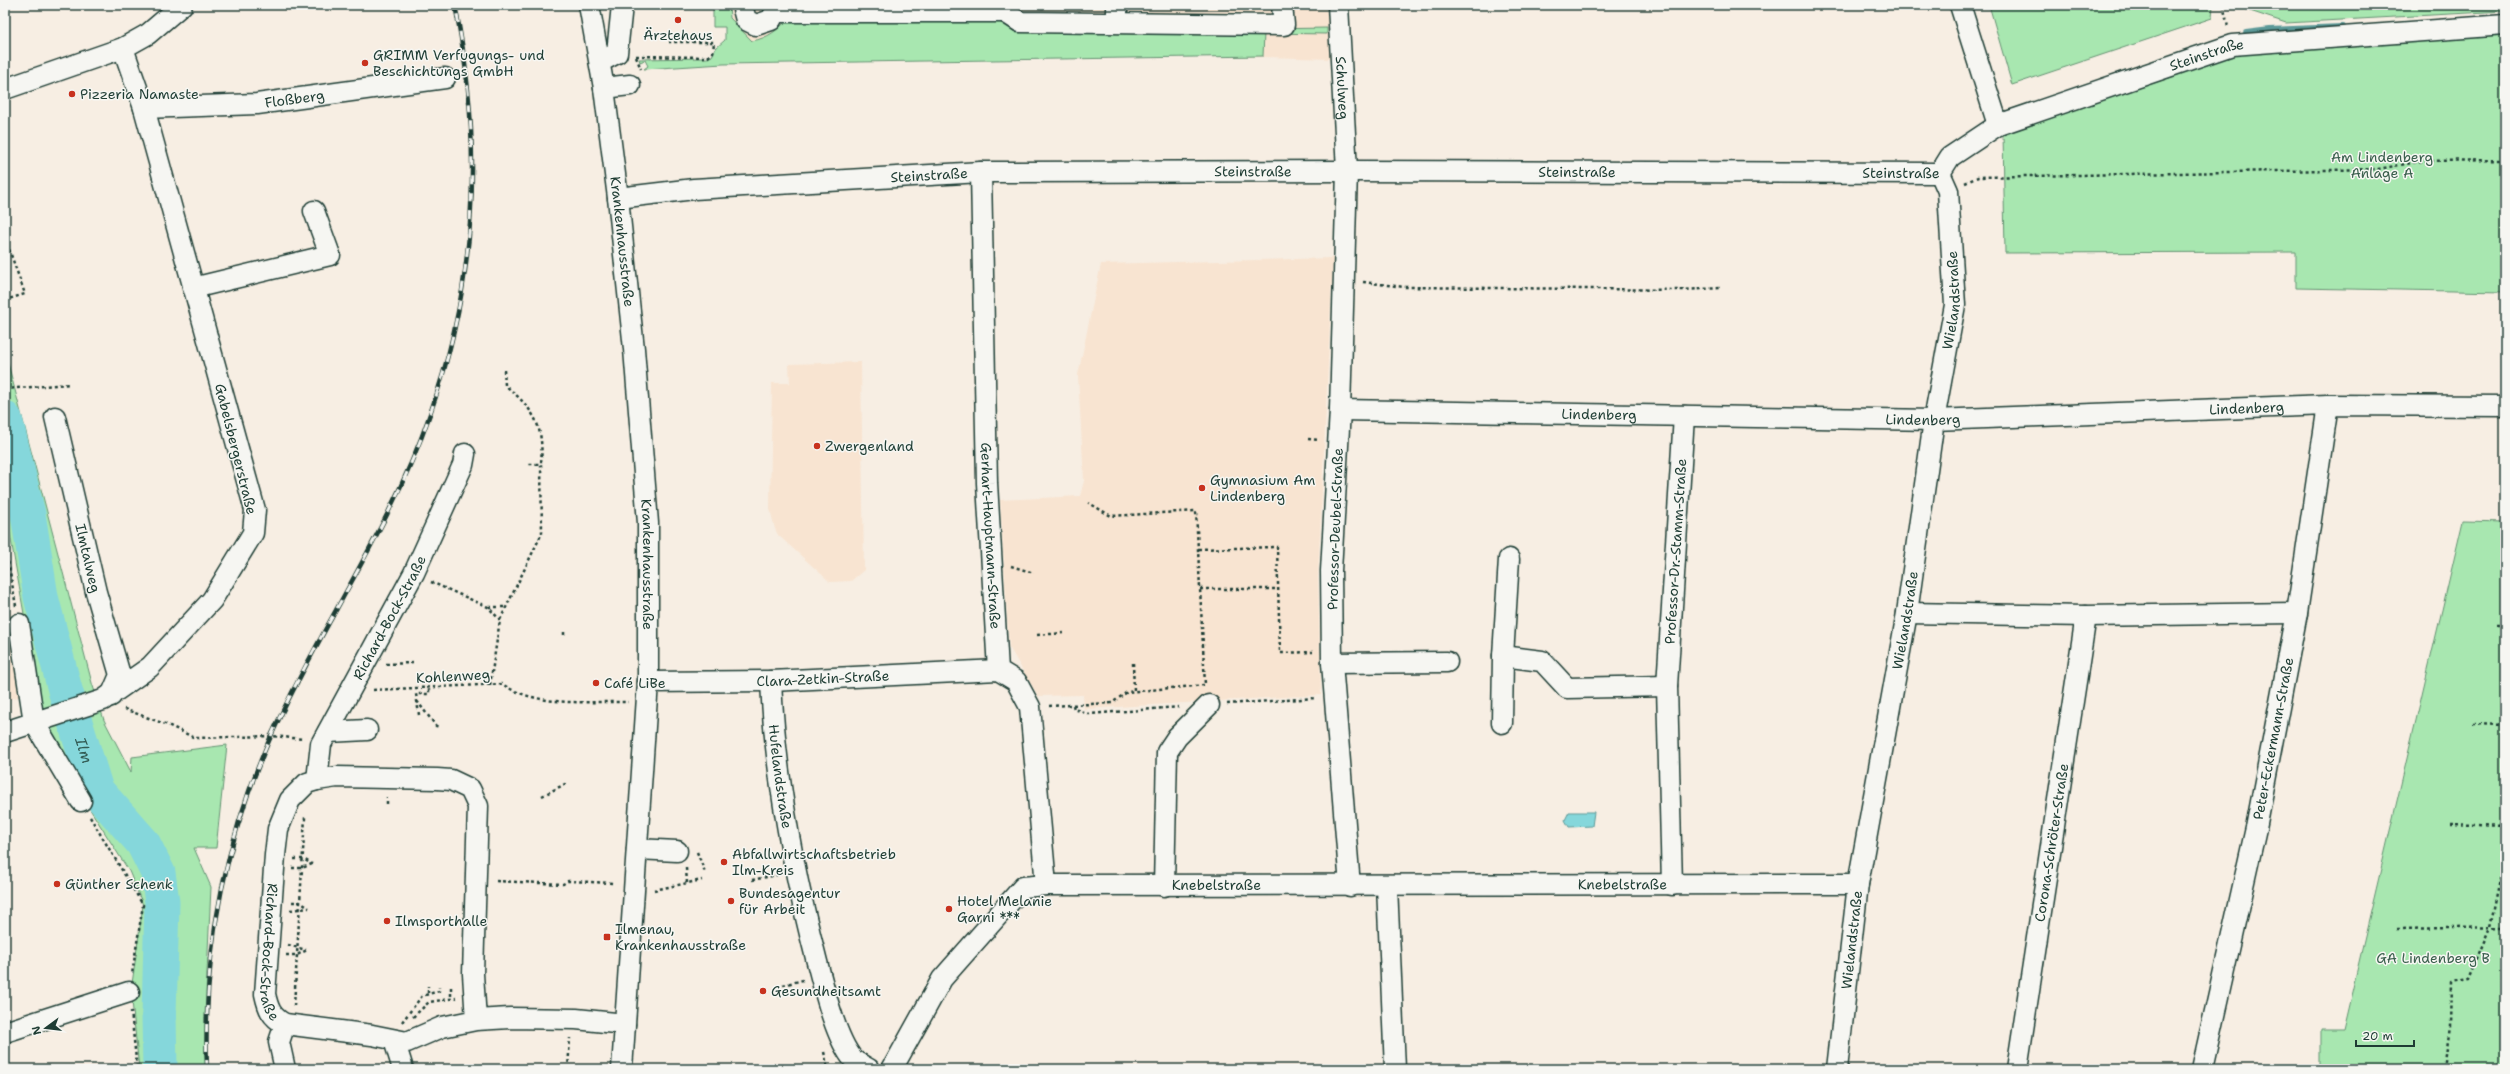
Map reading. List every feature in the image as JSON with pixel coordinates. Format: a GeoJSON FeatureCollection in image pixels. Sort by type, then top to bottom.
{"type":"FeatureCollection","features":[{"type":"Feature","properties":{"kind":"street"},"geometry":{"type":"LineString","coordinates":[[5,89],[123,48],[148,34],[182,5]]}},
{"type":"Feature","properties":{"kind":"street","name":"Krankenhausstraße"},"geometry":{"type":"LineString","coordinates":[[589,5],[604,88],[618,198],[639,401],[648,523],[648,682],[622,1069]]}},
{"type":"Feature","properties":{"kind":"street"},"geometry":{"type":"LineString","coordinates":[[600,62],[617,53],[622,5]]}},
{"type":"Feature","properties":{"kind":"street"},"geometry":{"type":"LineString","coordinates":[[742,5],[746,20],[756,25],[766,24],[775,8],[999,9],[1020,22],[1117,14],[1284,25],[1282,5]]}},
{"type":"Feature","properties":{"kind":"street","name":"Schulweg"},"geometry":{"type":"LineString","coordinates":[[1338,5],[1347,171]]}},
{"type":"Feature","properties":{"kind":"street"},"geometry":{"type":"LineString","coordinates":[[1960,5],[1998,125]]}},
{"type":"Feature","properties":{"kind":"street","name":"Steinstraße"},"geometry":{"type":"LineString","coordinates":[[618,198],[694,189],[981,172],[1347,171],[1940,173],[1950,157],[1998,125],[2232,45],[2505,25]]}},
{"type":"Feature","properties":{"kind":"street","name":"Gabelsbergerstraße"},"geometry":{"type":"LineString","coordinates":[[5,732],[105,698],[150,667],[212,600],[253,533],[255,510],[144,108],[123,48]]}},
{"type":"Feature","properties":{"kind":"street","name":"Floßberg"},"geometry":{"type":"LineString","coordinates":[[144,108],[257,104],[445,78]]}},
{"type":"Feature","properties":{"kind":"street"},"geometry":{"type":"LineString","coordinates":[[604,88],[630,85]]}},
{"type":"Feature","properties":{"kind":"street","name":"Professor-Deubel-Straße"},"geometry":{"type":"LineString","coordinates":[[1347,171],[1340,410],[1331,571],[1332,663],[1350,886]]}},
{"type":"Feature","properties":{"kind":"street","name":"Gerhart-Hauptmann-Straße"},"geometry":{"type":"LineString","coordinates":[[981,172],[987,483],[998,670]]}},
{"type":"Feature","properties":{"kind":"street","name":"Wielandstraße"},"geometry":{"type":"LineString","coordinates":[[1837,1069],[1858,884],[1907,613],[1934,420],[1955,305],[1948,191],[1940,173]]}},
{"type":"Feature","properties":{"kind":"street"},"geometry":{"type":"LineString","coordinates":[[193,288],[330,255],[314,211]]}},
{"type":"Feature","properties":{"kind":"street","name":"Lindenberg"},"geometry":{"type":"LineString","coordinates":[[1340,410],[1934,420],[2328,405],[2505,406]]}},
{"type":"Feature","properties":{"kind":"street","name":"Peter-Eckermann-Straße"},"geometry":{"type":"LineString","coordinates":[[2202,1069],[2256,828],[2297,613],[2328,405]]}},
{"type":"Feature","properties":{"kind":"street","name":"Professor-Dr.-Stamm-Straße"},"geometry":{"type":"LineString","coordinates":[[1672,885],[1666,686],[1684,416]]}},
{"type":"Feature","properties":{"kind":"street","name":"Ilmtalweg"},"geometry":{"type":"LineString","coordinates":[[55,417],[96,592],[120,675],[105,698]]}},
{"type":"Feature","properties":{"kind":"street","name":"Richard-Bock-Straße"},"geometry":{"type":"LineString","coordinates":[[317,780],[325,738],[350,691],[366,665],[433,536],[463,465],[465,454]]}},
{"type":"Feature","properties":{"kind":"street"},"geometry":{"type":"LineString","coordinates":[[1502,723],[1503,656],[1509,559]]}},
{"type":"Feature","properties":{"kind":"street"},"geometry":{"type":"LineString","coordinates":[[1907,613],[2086,616],[2297,613]]}},
{"type":"Feature","properties":{"kind":"street","name":"Corona-Schröter-Straße"},"geometry":{"type":"LineString","coordinates":[[2016,1069],[2086,616]]}},
{"type":"Feature","properties":{"kind":"street"},"geometry":{"type":"LineString","coordinates":[[19,624],[38,721],[81,801]]}},
{"type":"Feature","properties":{"kind":"street"},"geometry":{"type":"LineString","coordinates":[[1503,656],[1542,661],[1567,688],[1666,686]]}},
{"type":"Feature","properties":{"kind":"street"},"geometry":{"type":"LineString","coordinates":[[1332,663],[1447,662]]}},
{"type":"Feature","properties":{"kind":"street"},"geometry":{"type":"LineString","coordinates":[[998,670],[1016,681],[1030,707],[1046,885]]}},
{"type":"Feature","properties":{"kind":"street","name":"Clara-Zetkin-Straße"},"geometry":{"type":"LineString","coordinates":[[648,682],[771,681],[998,670]]}},
{"type":"Feature","properties":{"kind":"street","name":"Hufelandstraße"},"geometry":{"type":"LineString","coordinates":[[771,681],[784,811],[795,872],[823,985],[838,1029],[854,1059],[869,1069]]}},
{"type":"Feature","properties":{"kind":"street"},"geometry":{"type":"LineString","coordinates":[[1164,886],[1167,752],[1177,737],[1209,705]]}},
{"type":"Feature","properties":{"kind":"street"},"geometry":{"type":"LineString","coordinates":[[325,738],[367,730]]}},
{"type":"Feature","properties":{"kind":"street","name":"Richard-Bock-Straße"},"geometry":{"type":"LineString","coordinates":[[476,1020],[473,974],[478,806],[470,789],[451,780],[437,779],[337,778],[306,782],[290,800],[278,829],[265,994],[268,1007],[275,1019],[289,1025],[372,1035],[407,1042],[442,1027],[476,1020],[510,1018],[576,1020],[625,1024]]}},
{"type":"Feature","properties":{"kind":"street"},"geometry":{"type":"LineString","coordinates":[[636,849],[677,851]]}},
{"type":"Feature","properties":{"kind":"street","name":"Knebelstraße"},"geometry":{"type":"LineString","coordinates":[[892,1069],[942,979],[1023,887],[1046,885],[1387,886],[1858,884]]}},
{"type":"Feature","properties":{"kind":"street"},"geometry":{"type":"LineString","coordinates":[[1387,886],[1395,1069]]}},
{"type":"Feature","properties":{"kind":"street"},"geometry":{"type":"LineString","coordinates":[[5,1032],[129,992]]}},
{"type":"Feature","properties":{"kind":"street"},"geometry":{"type":"LineString","coordinates":[[285,1069],[280,1042],[289,1025]]}},
{"type":"Feature","properties":{"kind":"street"},"geometry":{"type":"LineString","coordinates":[[394,1040],[403,1069]]}},
{"type":"Feature","properties":{"kind":"path"},"geometry":{"type":"LineString","coordinates":[[617,53],[636,56],[708,57],[713,52],[714,42],[668,42]]}},
{"type":"Feature","properties":{"kind":"path"},"geometry":{"type":"LineString","coordinates":[[1948,191],[1978,177],[2378,169],[2422,161],[2505,160]]}},
{"type":"Feature","properties":{"kind":"path"},"geometry":{"type":"LineString","coordinates":[[5,238],[25,294],[5,300]]}},
{"type":"Feature","properties":{"kind":"path"},"geometry":{"type":"LineString","coordinates":[[1344,282],[1404,288],[1682,290],[1722,288]]}},
{"type":"Feature","properties":{"kind":"path"},"geometry":{"type":"LineString","coordinates":[[490,685],[500,620],[542,533],[543,441],[535,416],[522,400],[505,385],[504,370]]}},
{"type":"Feature","properties":{"kind":"path"},"geometry":{"type":"LineString","coordinates":[[5,389],[70,384]]}},
{"type":"Feature","properties":{"kind":"path"},"geometry":{"type":"LineString","coordinates":[[529,464],[542,464]]}},
{"type":"Feature","properties":{"kind":"path"},"geometry":{"type":"LineString","coordinates":[[1030,707],[1112,703],[1127,692],[1205,685],[1196,511],[1111,516],[1089,503]]}},
{"type":"Feature","properties":{"kind":"path"},"geometry":{"type":"LineString","coordinates":[[5,544],[19,624]]}},
{"type":"Feature","properties":{"kind":"path"},"geometry":{"type":"LineString","coordinates":[[1198,549],[1277,547],[1280,653],[1308,653]]}},
{"type":"Feature","properties":{"kind":"path"},"geometry":{"type":"LineString","coordinates":[[440,586],[464,594],[488,607],[500,620]]}},
{"type":"Feature","properties":{"kind":"path"},"geometry":{"type":"LineString","coordinates":[[1200,589],[1278,589]]}},
{"type":"Feature","properties":{"kind":"path"},"geometry":{"type":"LineString","coordinates":[[488,607],[506,607]]}},
{"type":"Feature","properties":{"kind":"path"},"geometry":{"type":"LineString","coordinates":[[2496,626],[2505,626]]}},
{"type":"Feature","properties":{"kind":"path"},"geometry":{"type":"LineString","coordinates":[[564,629],[564,636]]}},
{"type":"Feature","properties":{"kind":"path"},"geometry":{"type":"LineString","coordinates":[[1037,635],[1064,633]]}},
{"type":"Feature","properties":{"kind":"path"},"geometry":{"type":"LineString","coordinates":[[366,665],[414,663]]}},
{"type":"Feature","properties":{"kind":"path"},"geometry":{"type":"LineString","coordinates":[[1133,663],[1134,692]]}},
{"type":"Feature","properties":{"kind":"path","name":"Kohlenweg"},"geometry":{"type":"LineString","coordinates":[[350,691],[502,684],[515,692],[533,699],[634,702],[646,710]]}},
{"type":"Feature","properties":{"kind":"path"},"geometry":{"type":"LineString","coordinates":[[419,715],[416,694],[429,694],[429,688]]}},
{"type":"Feature","properties":{"kind":"path"},"geometry":{"type":"LineString","coordinates":[[105,698],[121,708],[168,725],[195,738],[272,736],[301,739],[325,738]]}},
{"type":"Feature","properties":{"kind":"path"},"geometry":{"type":"LineString","coordinates":[[416,701],[436,726],[440,726]]}},
{"type":"Feature","properties":{"kind":"path"},"geometry":{"type":"LineString","coordinates":[[2473,724],[2505,725]]}},
{"type":"Feature","properties":{"kind":"path"},"geometry":{"type":"LineString","coordinates":[[542,796],[567,783]]}},
{"type":"Feature","properties":{"kind":"path"},"geometry":{"type":"LineString","coordinates":[[81,801],[143,905],[129,992],[137,1069]]}},
{"type":"Feature","properties":{"kind":"path"},"geometry":{"type":"LineString","coordinates":[[289,1025],[305,813]]}},
{"type":"Feature","properties":{"kind":"path"},"geometry":{"type":"LineString","coordinates":[[2449,824],[2505,826]]}},
{"type":"Feature","properties":{"kind":"path"},"geometry":{"type":"LineString","coordinates":[[2444,1069],[2450,1027],[2452,983],[2468,980],[2490,927],[2505,855]]}},
{"type":"Feature","properties":{"kind":"path"},"geometry":{"type":"LineString","coordinates":[[752,880],[795,872]]}},
{"type":"Feature","properties":{"kind":"path"},"geometry":{"type":"LineString","coordinates":[[634,894],[702,880]]}},
{"type":"Feature","properties":{"kind":"path"},"geometry":{"type":"LineString","coordinates":[[476,881],[563,884],[568,881],[614,883]]}},
{"type":"Feature","properties":{"kind":"path"},"geometry":{"type":"LineString","coordinates":[[2397,929],[2505,927]]}},
{"type":"Feature","properties":{"kind":"path"},"geometry":{"type":"LineString","coordinates":[[428,986],[428,993]]}},
{"type":"Feature","properties":{"kind":"path"},"geometry":{"type":"LineString","coordinates":[[394,1040],[396,1030],[422,996],[439,991],[439,987]]}},
{"type":"Feature","properties":{"kind":"path"},"geometry":{"type":"LineString","coordinates":[[451,987],[451,998]]}},
{"type":"Feature","properties":{"kind":"path"},"geometry":{"type":"LineString","coordinates":[[568,1069],[569,1048]]}},
{"type":"Feature","properties":{"kind":"shaded area"},"geometry":{"type":"Polygon","coordinates":[[[730,5],[1326,5],[1332,59],[1024,50],[742,58],[732,31],[730,5]]]}},
{"type":"Feature","properties":{"kind":"shaded area","name":"Gymnasium Am Lindenberg"},"geometry":{"type":"Polygon","coordinates":[[[1333,258],[1318,577],[1321,695],[1084,709],[1083,695],[1038,696],[1009,647],[1000,500],[1080,496],[1084,481],[1078,375],[1101,264],[1333,258]]]}},
{"type":"Feature","properties":{"kind":"shaded area","name":"Zwergenland"},"geometry":{"type":"Polygon","coordinates":[[[861,362],[864,570],[851,581],[830,582],[778,535],[775,529],[770,509],[772,383],[790,383],[789,364],[861,362]]]}},
{"type":"Feature","properties":{"kind":"shaded area"},"geometry":{"type":"Polygon","coordinates":[[[5,585],[13,626],[8,627],[22,696],[7,700],[11,710],[5,712],[5,585]]]}},
{"type":"Feature","properties":{"kind":"green space"},"geometry":{"type":"Polygon","coordinates":[[[713,5],[729,5],[730,18],[752,41],[763,38],[772,33],[789,18],[991,13],[1264,29],[1327,28],[1327,34],[1264,33],[1263,56],[723,64],[644,69],[648,66],[645,60],[640,62],[639,59],[707,58],[712,56],[716,48],[725,40],[725,27],[713,27],[713,5]]]}},
{"type":"Feature","properties":{"kind":"green space"},"geometry":{"type":"Polygon","coordinates":[[[1989,5],[2213,5],[2212,18],[2012,85],[1989,5]]]}},
{"type":"Feature","properties":{"kind":"green space"},"geometry":{"type":"Polygon","coordinates":[[[2232,5],[2505,5],[2505,11],[2286,23],[2232,5]]]}},
{"type":"Feature","properties":{"kind":"green space","name":"Am Lindenberg Anlage A"},"geometry":{"type":"Polygon","coordinates":[[[2505,36],[2505,292],[2296,288],[2296,252],[2005,253],[2003,132],[2175,76],[2248,49],[2505,36]]]}},
{"type":"Feature","properties":{"kind":"green space"},"geometry":{"type":"Polygon","coordinates":[[[5,352],[92,683],[104,720],[131,772],[132,757],[227,745],[216,848],[194,848],[211,887],[205,1015],[207,1069],[139,1069],[131,991],[143,905],[129,871],[86,803],[52,737],[39,699],[5,506],[5,352]]]}},
{"type":"Feature","properties":{"kind":"green space","name":"GA Lindenberg B"},"geometry":{"type":"Polygon","coordinates":[[[2463,521],[2505,522],[2505,1069],[2321,1069],[2321,1030],[2343,1030],[2463,521]]]}},
{"type":"Feature","properties":{"kind":"water"},"geometry":{"type":"Polygon","coordinates":[[[1569,812],[1594,812],[1592,826],[1569,827],[1565,820],[1569,812]]]}},
{"type":"Feature","properties":{"kind":"waterway"},"geometry":{"type":"LineString","coordinates":[[2246,33],[2270,30],[2342,27]]}},
{"type":"Feature","properties":{"kind":"waterway","name":"Ilm"},"geometry":{"type":"LineString","coordinates":[[5,419],[28,514],[41,597],[65,690],[96,790],[143,843],[158,873],[162,902],[159,1015],[160,1069]]}},
{"type":"Feature","properties":{"kind":"railway"},"geometry":{"type":"LineString","coordinates":[[207,1069],[209,983],[213,941],[229,858],[241,817],[271,736],[290,696],[396,497],[414,456],[430,414],[446,364],[458,313],[466,262],[471,211],[472,160],[470,108],[464,56],[455,5]]}},
{"type":"Feature","properties":{"kind":"place","name":"Ärztehaus"},"geometry":{"type":"Point","coordinates":[678,20]}},
{"type":"Feature","properties":{"kind":"place","name":"GRIMM Verfugungs- und Beschichtungs GmbH"},"geometry":{"type":"Point","coordinates":[365,63]}},
{"type":"Feature","properties":{"kind":"place","name":"Pizzeria Namaste"},"geometry":{"type":"Point","coordinates":[72,94]}},
{"type":"Feature","properties":{"kind":"place","name":"Zwergenland"},"geometry":{"type":"Point","coordinates":[817,446]}},
{"type":"Feature","properties":{"kind":"place","name":"Gymnasium Am Lindenberg"},"geometry":{"type":"Point","coordinates":[1202,488]}},
{"type":"Feature","properties":{"kind":"place","name":"Café LiBe"},"geometry":{"type":"Point","coordinates":[596,683]}},
{"type":"Feature","properties":{"kind":"place","name":"Abfallwirtschaftsbetrieb Ilm-Kreis"},"geometry":{"type":"Point","coordinates":[724,862]}},
{"type":"Feature","properties":{"kind":"place","name":"Günther Schenk"},"geometry":{"type":"Point","coordinates":[57,884]}},
{"type":"Feature","properties":{"kind":"place","name":"Bundesagentur für Arbeit"},"geometry":{"type":"Point","coordinates":[731,901]}},
{"type":"Feature","properties":{"kind":"place","name":"Hotel Melanie Garni ***"},"geometry":{"type":"Point","coordinates":[949,909]}},
{"type":"Feature","properties":{"kind":"place","name":"Ilmsporthalle"},"geometry":{"type":"Point","coordinates":[387,921]}},
{"type":"Feature","properties":{"kind":"place","name":"Ilmenau, Krankenhausstraße"},"geometry":{"type":"Point","coordinates":[607,937]}},
{"type":"Feature","properties":{"kind":"place","name":"Gesundheitsamt"},"geometry":{"type":"Point","coordinates":[763,991]}}]}
